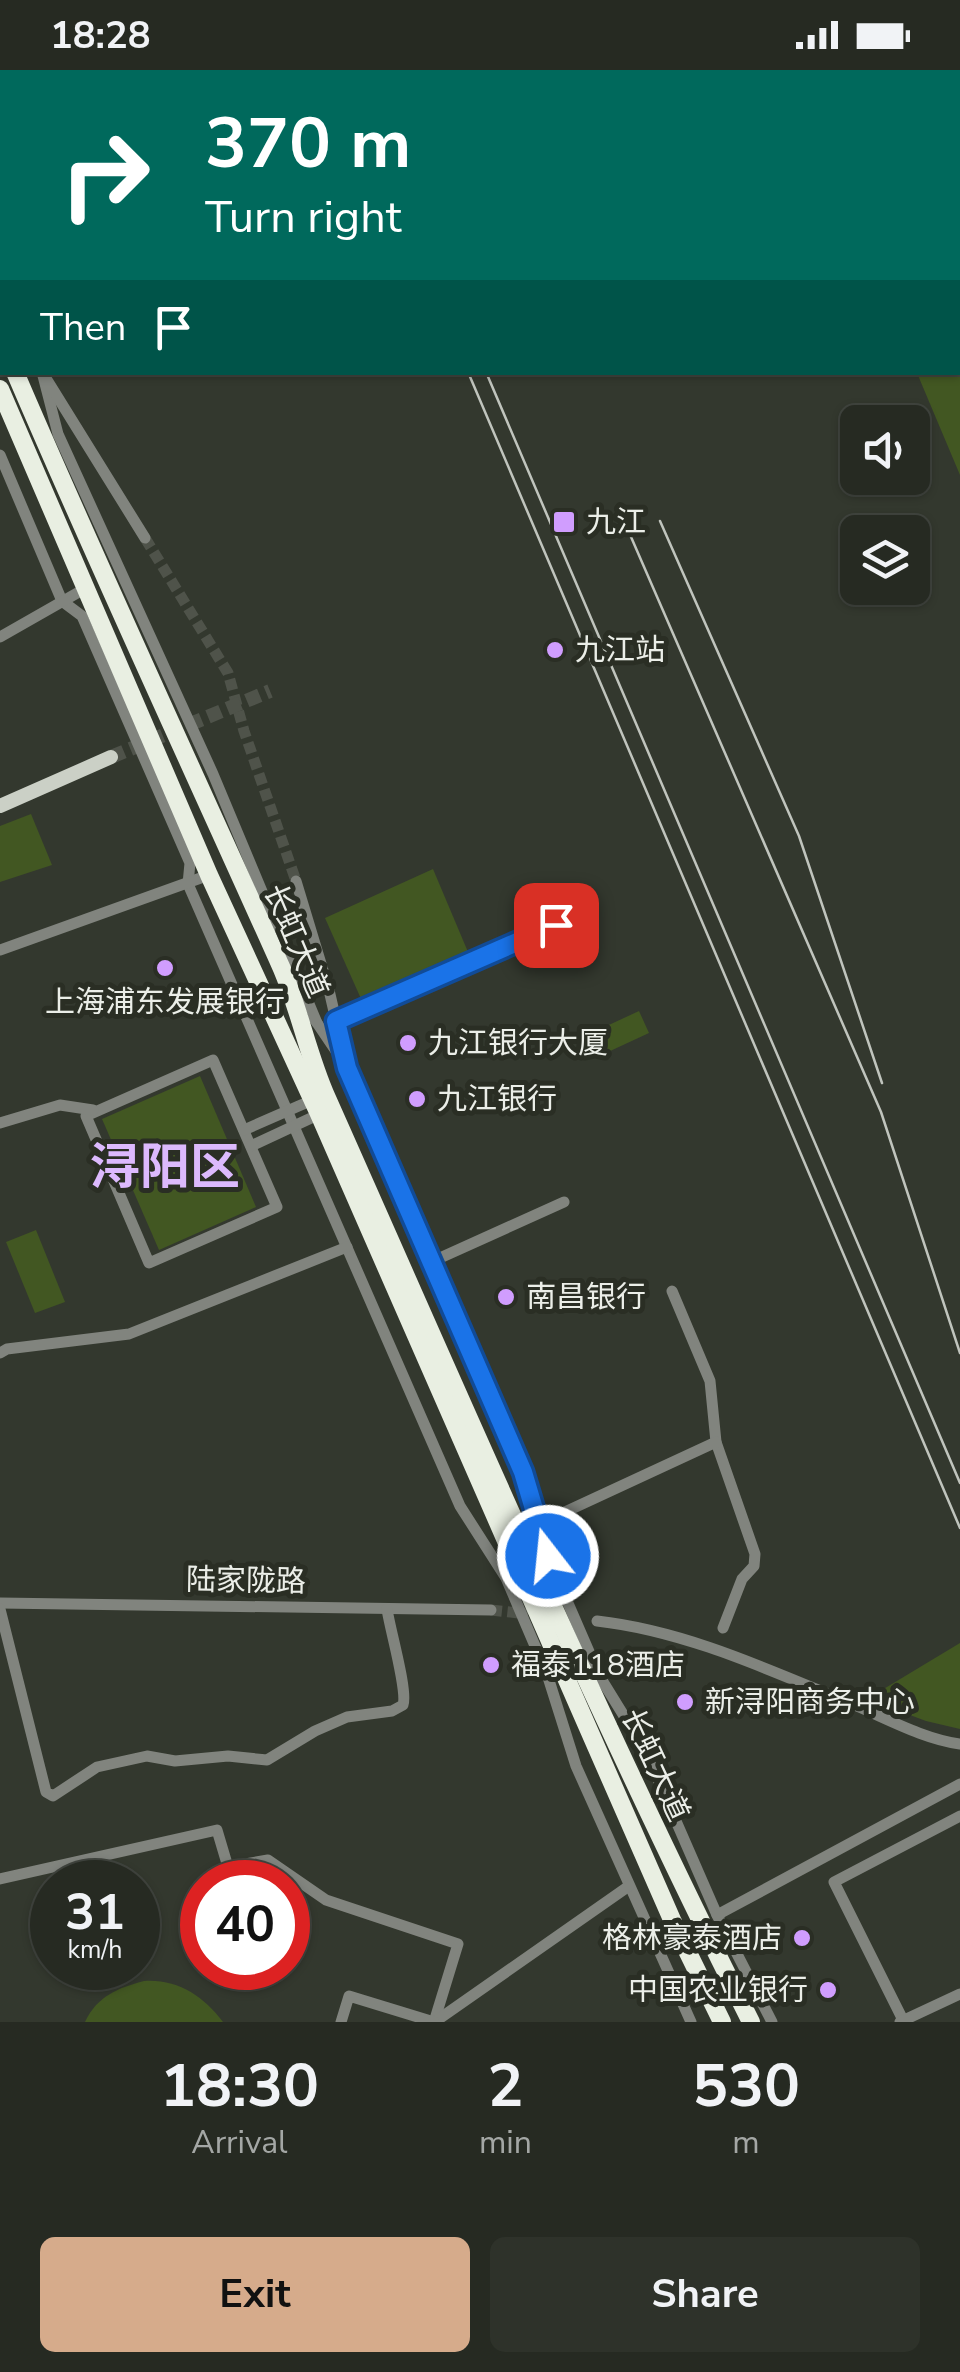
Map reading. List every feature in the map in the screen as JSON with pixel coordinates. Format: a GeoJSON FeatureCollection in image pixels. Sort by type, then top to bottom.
{"type":"FeatureCollection","features":[{"type":"Feature","properties":{"kind":"highway","name":"长虹大道"},"geometry":{"type":"LineString","coordinates":[[15,375],[119,614],[284,974],[322,1104],[673,1922],[722,2022]]}},
{"type":"Feature","properties":{"kind":"highway","name":"长虹大道"},"geometry":{"type":"LineString","coordinates":[[0,389],[209,875],[322,1104],[593,1700],[751,2022]]}},
{"type":"Feature","properties":{"kind":"main road"},"geometry":{"type":"LineString","coordinates":[[0,806],[111,757]]}},
{"type":"Feature","properties":{"kind":"street"},"geometry":{"type":"LineString","coordinates":[[43,375],[58,434],[213,774],[317,1024]]}},
{"type":"Feature","properties":{"kind":"street"},"geometry":{"type":"LineString","coordinates":[[44,375],[145,538]]}},
{"type":"Feature","properties":{"kind":"street"},"geometry":{"type":"LineString","coordinates":[[0,455],[4,477],[62,602],[82,616],[190,862],[188,884],[460,1506],[506,1578],[547,1674],[576,1766],[691,2022]]}},
{"type":"Feature","properties":{"kind":"street"},"geometry":{"type":"LineString","coordinates":[[0,637],[86,588]]}},
{"type":"Feature","properties":{"kind":"street"},"geometry":{"type":"LineString","coordinates":[[0,950],[209,875]]}},
{"type":"Feature","properties":{"kind":"street"},"geometry":{"type":"LineString","coordinates":[[296,881],[347,1068],[523,1472],[548,1556],[600,1676],[645,1750],[716,1915],[772,2022]]}},
{"type":"Feature","properties":{"kind":"street"},"geometry":{"type":"LineString","coordinates":[[336,1021],[556,925]]}},
{"type":"Feature","properties":{"kind":"street"},"geometry":{"type":"LineString","coordinates":[[284,974],[347,1068]]}},
{"type":"Feature","properties":{"kind":"street"},"geometry":{"type":"LineString","coordinates":[[214,1060],[244,1130],[277,1207],[149,1263],[86,1116],[214,1060]]}},
{"type":"Feature","properties":{"kind":"street"},"geometry":{"type":"LineString","coordinates":[[244,1130],[288,1111],[322,1104]]}},
{"type":"Feature","properties":{"kind":"street"},"geometry":{"type":"LineString","coordinates":[[250,1146],[294,1126],[322,1104]]}},
{"type":"Feature","properties":{"kind":"street"},"geometry":{"type":"LineString","coordinates":[[0,1123],[60,1106],[97,1110]]}},
{"type":"Feature","properties":{"kind":"street"},"geometry":{"type":"LineString","coordinates":[[431,1262],[564,1202]]}},
{"type":"Feature","properties":{"kind":"street"},"geometry":{"type":"LineString","coordinates":[[0,1353],[128,1334],[347,1246]]}},
{"type":"Feature","properties":{"kind":"street"},"geometry":{"type":"LineString","coordinates":[[672,1291],[710,1382],[716,1442],[755,1554],[754,1566],[742,1579],[724,1628]]}},
{"type":"Feature","properties":{"kind":"street"},"geometry":{"type":"LineString","coordinates":[[538,1524],[716,1442]]}},
{"type":"Feature","properties":{"kind":"street"},"geometry":{"type":"LineString","coordinates":[[0,1606],[46,1792],[53,1796],[97,1767],[147,1756],[175,1762],[228,1756],[267,1760],[315,1730],[347,1717],[402,1705],[406,1696],[387,1608]]}},
{"type":"Feature","properties":{"kind":"street","name":"陆家陇路"},"geometry":{"type":"LineString","coordinates":[[0,1606],[492,1610]]}},
{"type":"Feature","properties":{"kind":"street"},"geometry":{"type":"LineString","coordinates":[[597,1621],[647,1627],[752,1662],[920,1732],[960,1744]]}},
{"type":"Feature","properties":{"kind":"street"},"geometry":{"type":"LineString","coordinates":[[716,1915],[960,1784]]}},
{"type":"Feature","properties":{"kind":"street"},"geometry":{"type":"LineString","coordinates":[[960,1816],[834,1882],[902,2021],[960,1994]]}},
{"type":"Feature","properties":{"kind":"street"},"geometry":{"type":"LineString","coordinates":[[0,1880],[217,1830],[228,1866],[268,1860],[326,1900],[458,1944],[434,2022]]}},
{"type":"Feature","properties":{"kind":"street"},"geometry":{"type":"LineString","coordinates":[[434,2022],[629,1886]]}},
{"type":"Feature","properties":{"kind":"street"},"geometry":{"type":"LineString","coordinates":[[340,2022],[349,1996],[434,2022]]}},
{"type":"Feature","properties":{"kind":"green space"},"geometry":{"type":"Polygon","coordinates":[[[918,375],[960,375],[960,475],[918,375]]]}},
{"type":"Feature","properties":{"kind":"green space"},"geometry":{"type":"Polygon","coordinates":[[[31,814],[52,865],[0,882],[0,826],[31,814]]]}},
{"type":"Feature","properties":{"kind":"green space"},"geometry":{"type":"Polygon","coordinates":[[[433,869],[468,952],[362,1001],[325,918],[433,869]]]}},
{"type":"Feature","properties":{"kind":"green space"},"geometry":{"type":"Polygon","coordinates":[[[639,1011],[649,1033],[608,1052],[598,1030],[639,1011]]]}},
{"type":"Feature","properties":{"kind":"green space"},"geometry":{"type":"Polygon","coordinates":[[[200,1076],[256,1207],[159,1250],[102,1119],[200,1076]]]}},
{"type":"Feature","properties":{"kind":"green space"},"geometry":{"type":"Polygon","coordinates":[[[36,1230],[65,1302],[35,1313],[6,1242],[36,1230]]]}},
{"type":"Feature","properties":{"kind":"green space"},"geometry":{"type":"Polygon","coordinates":[[[960,1643],[960,1729],[867,1699],[960,1643]]]}},
{"type":"Feature","properties":{"kind":"green space"},"geometry":{"type":"Polygon","coordinates":[[[160,1982],[168,1983],[189,1991],[223,2022],[85,2022],[109,1994],[119,1990],[160,1990],[160,1982]]]}},
{"type":"Feature","properties":{"kind":"tunnel"},"geometry":{"type":"LineString","coordinates":[[145,538],[228,673],[296,881]]}},
{"type":"Feature","properties":{"kind":"tunnel"},"geometry":{"type":"LineString","coordinates":[[111,757],[270,691]]}},
{"type":"Feature","properties":{"kind":"tunnel"},"geometry":{"type":"LineString","coordinates":[[491,1610],[528,1614]]}},
{"type":"Feature","properties":{"kind":"railway"},"geometry":{"type":"LineString","coordinates":[[469,375],[960,1528]]}},
{"type":"Feature","properties":{"kind":"railway"},"geometry":{"type":"LineString","coordinates":[[487,375],[960,1483]]}},
{"type":"Feature","properties":{"kind":"railway"},"geometry":{"type":"LineString","coordinates":[[660,521],[799,836],[882,1083]]}},
{"type":"Feature","properties":{"kind":"railway"},"geometry":{"type":"LineString","coordinates":[[628,530],[881,1112],[960,1353]]}},
{"type":"Feature","properties":{"kind":"place","name":"九江"},"geometry":{"type":"Point","coordinates":[564,522]}},
{"type":"Feature","properties":{"kind":"place","name":"九江站"},"geometry":{"type":"Point","coordinates":[555,650]}},
{"type":"Feature","properties":{"kind":"place","name":"上海浦东发展银行"},"geometry":{"type":"Point","coordinates":[165,968]}},
{"type":"Feature","properties":{"kind":"place","name":"九江银行大厦"},"geometry":{"type":"Point","coordinates":[408,1043]}},
{"type":"Feature","properties":{"kind":"place","name":"九江银行"},"geometry":{"type":"Point","coordinates":[417,1099]}},
{"type":"Feature","properties":{"kind":"place","name":"南昌银行"},"geometry":{"type":"Point","coordinates":[506,1297]}},
{"type":"Feature","properties":{"kind":"place","name":"福泰118酒店"},"geometry":{"type":"Point","coordinates":[491,1665]}},
{"type":"Feature","properties":{"kind":"place","name":"新浔阳商务中心"},"geometry":{"type":"Point","coordinates":[685,1702]}},
{"type":"Feature","properties":{"kind":"place","name":"格林豪泰酒店"},"geometry":{"type":"Point","coordinates":[802,1938]}},
{"type":"Feature","properties":{"kind":"place","name":"中国农业银行"},"geometry":{"type":"Point","coordinates":[828,1990]}},
{"type":"Feature","properties":{"kind":"district","name":"浔阳区"},"geometry":{"type":"Point","coordinates":[165,1167]}},
{"type":"Feature","properties":{"kind":"route"},"geometry":{"type":"LineString","coordinates":[[548,1556],[523,1472],[347,1068],[336,1021],[556,925]]}}]}
